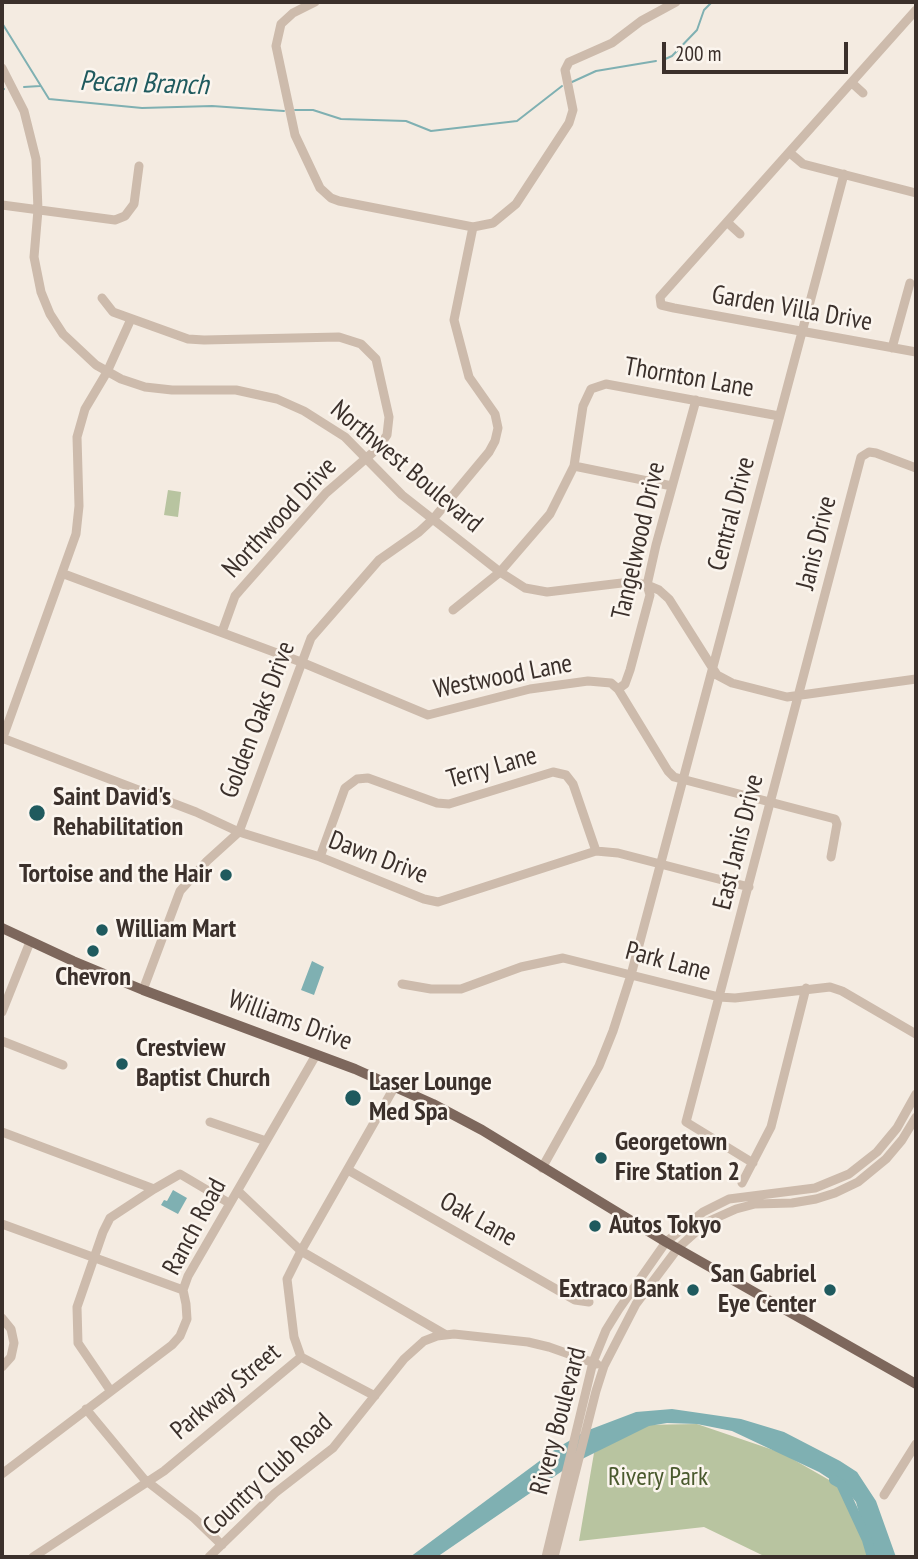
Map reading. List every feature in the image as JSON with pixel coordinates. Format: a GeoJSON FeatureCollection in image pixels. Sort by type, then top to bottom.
{"type":"FeatureCollection","features":[{"type":"Feature","properties":{"kind":"main road","name":"Williams Drive"},"geometry":{"type":"LineString","coordinates":[[2,928],[143,990],[395,1086],[482,1130],[666,1242],[916,1384]]}},
{"type":"Feature","properties":{"kind":"street"},"geometry":{"type":"LineString","coordinates":[[315,2],[299,9],[285,20],[278,31],[276,41],[295,135],[320,188],[339,201],[473,228],[493,223],[516,204],[569,123],[573,110],[565,70],[569,62],[612,43],[676,2]]}},
{"type":"Feature","properties":{"kind":"street"},"geometry":{"type":"LineString","coordinates":[[740,234],[728,223],[916,10]]}},
{"type":"Feature","properties":{"kind":"street","name":"Northwest Boulevard"},"geometry":{"type":"LineString","coordinates":[[2,68],[18,98],[33,142],[38,181],[34,260],[38,281],[46,306],[73,346],[107,372],[134,384],[156,389],[236,390],[277,399],[325,423],[367,458],[393,487],[500,572],[525,588],[547,592],[630,582],[648,585]]}},
{"type":"Feature","properties":{"kind":"street"},"geometry":{"type":"LineString","coordinates":[[852,83],[863,93]]}},
{"type":"Feature","properties":{"kind":"street"},"geometry":{"type":"LineString","coordinates":[[790,153],[803,164],[916,193]]}},
{"type":"Feature","properties":{"kind":"street"},"geometry":{"type":"LineString","coordinates":[[2,205],[110,221],[125,216],[134,204],[139,166]]}},
{"type":"Feature","properties":{"kind":"street","name":"Central Drive"},"geometry":{"type":"LineString","coordinates":[[542,1168],[599,1066],[614,1031],[844,174]]}},
{"type":"Feature","properties":{"kind":"street","name":"Garden Villa Drive"},"geometry":{"type":"LineString","coordinates":[[728,223],[667,288],[660,297],[661,305],[916,352]]}},
{"type":"Feature","properties":{"kind":"street","name":"Golden Oaks Drive"},"geometry":{"type":"LineString","coordinates":[[143,990],[180,891],[205,863],[239,832],[311,638],[379,560],[419,533],[434,518],[489,452],[495,440],[498,428],[492,408],[469,377],[454,320],[473,228]]}},
{"type":"Feature","properties":{"kind":"street"},"geometry":{"type":"LineString","coordinates":[[892,348],[910,283]]}},
{"type":"Feature","properties":{"kind":"street","name":"Northwood Drive"},"geometry":{"type":"LineString","coordinates":[[102,298],[113,312],[193,340],[339,337],[360,344],[376,359],[390,425],[382,445],[326,493],[235,596],[222,632]]}},
{"type":"Feature","properties":{"kind":"street"},"geometry":{"type":"LineString","coordinates":[[2,739],[64,574],[76,534],[79,506],[77,437],[85,409],[107,372],[131,320]]}},
{"type":"Feature","properties":{"kind":"street","name":"Thornton Lane"},"geometry":{"type":"LineString","coordinates":[[453,610],[500,572],[550,514],[574,466],[586,396],[591,389],[599,385],[779,416]]}},
{"type":"Feature","properties":{"kind":"street","name":"Tangelwood Drive"},"geometry":{"type":"LineString","coordinates":[[618,689],[625,684],[630,670],[650,595],[648,585],[672,486],[696,400]]}},
{"type":"Feature","properties":{"kind":"street","name":"Janis Drive"},"geometry":{"type":"LineString","coordinates":[[799,696],[861,457],[869,452],[876,453],[916,468]]}},
{"type":"Feature","properties":{"kind":"street"},"geometry":{"type":"LineString","coordinates":[[574,466],[672,486]]}},
{"type":"Feature","properties":{"kind":"street","name":"Westwood Lane"},"geometry":{"type":"LineString","coordinates":[[64,574],[301,662],[428,715],[507,693],[557,685],[603,681],[618,689]]}},
{"type":"Feature","properties":{"kind":"street"},"geometry":{"type":"LineString","coordinates":[[648,585],[669,599],[717,675],[732,683],[780,696],[799,696],[916,679]]}},
{"type":"Feature","properties":{"kind":"street"},"geometry":{"type":"LineString","coordinates":[[618,689],[674,777],[835,819],[837,824],[831,857]]}},
{"type":"Feature","properties":{"kind":"street","name":"East Janis Drive"},"geometry":{"type":"LineString","coordinates":[[753,1163],[686,1122],[799,696]]}},
{"type":"Feature","properties":{"kind":"street","name":"Dawn Drive"},"geometry":{"type":"LineString","coordinates":[[2,739],[196,812],[239,832],[320,857],[424,899],[438,902],[596,851],[618,853],[749,887]]}},
{"type":"Feature","properties":{"kind":"street","name":"Terry Lane"},"geometry":{"type":"LineString","coordinates":[[320,857],[344,791],[350,782],[357,779],[368,778],[437,803],[449,804],[553,772],[566,775],[573,784],[596,851]]}},
{"type":"Feature","properties":{"kind":"street"},"geometry":{"type":"LineString","coordinates":[[2,1012],[30,942]]}},
{"type":"Feature","properties":{"kind":"street","name":"Park Lane"},"geometry":{"type":"LineString","coordinates":[[402,984],[431,989],[461,989],[521,967],[563,958],[719,998],[735,999],[822,986],[836,988],[916,1034]]}},
{"type":"Feature","properties":{"kind":"street"},"geometry":{"type":"LineString","coordinates":[[742,1183],[771,1127],[806,988]]}},
{"type":"Feature","properties":{"kind":"street"},"geometry":{"type":"LineString","coordinates":[[2,1041],[63,1065]]}},
{"type":"Feature","properties":{"kind":"street","name":"Ranch Road"},"geometry":{"type":"LineString","coordinates":[[2,1474],[172,1345],[180,1336],[187,1319],[183,1290],[188,1276],[316,1055]]}},
{"type":"Feature","properties":{"kind":"street","name":"Parkway Street"},"geometry":{"type":"LineString","coordinates":[[33,1557],[148,1483],[301,1357],[294,1337],[286,1289],[287,1279],[395,1086]]}},
{"type":"Feature","properties":{"kind":"street","name":"Rivery Boulevard"},"geometry":{"type":"LineString","coordinates":[[546,1557],[593,1363],[606,1330],[666,1242],[704,1212],[729,1199],[815,1188],[849,1174],[884,1144],[897,1128],[916,1094]]}},
{"type":"Feature","properties":{"kind":"street","name":"Rivery Boulevard"},"geometry":{"type":"LineString","coordinates":[[554,1557],[604,1366],[636,1304],[678,1248],[707,1222],[736,1209],[755,1204],[816,1199],[858,1182],[886,1159],[916,1117]]}},
{"type":"Feature","properties":{"kind":"street"},"geometry":{"type":"LineString","coordinates":[[211,1122],[266,1141]]}},
{"type":"Feature","properties":{"kind":"street"},"geometry":{"type":"LineString","coordinates":[[2,1132],[154,1189]]}},
{"type":"Feature","properties":{"kind":"street","name":"Oak Lane"},"geometry":{"type":"LineString","coordinates":[[348,1170],[575,1300],[589,1302]]}},
{"type":"Feature","properties":{"kind":"street"},"geometry":{"type":"LineString","coordinates":[[110,1390],[78,1343],[76,1307],[110,1218],[180,1174],[229,1203]]}},
{"type":"Feature","properties":{"kind":"street"},"geometry":{"type":"LineString","coordinates":[[238,1191],[301,1251],[446,1335]]}},
{"type":"Feature","properties":{"kind":"street"},"geometry":{"type":"LineString","coordinates":[[2,1224],[183,1290]]}},
{"type":"Feature","properties":{"kind":"street"},"geometry":{"type":"LineString","coordinates":[[2,1318],[11,1329],[15,1343],[11,1357],[2,1367]]}},
{"type":"Feature","properties":{"kind":"street","name":"Country Club Road"},"geometry":{"type":"LineString","coordinates":[[209,1557],[275,1493],[334,1448],[404,1359],[424,1341],[446,1335],[466,1335],[540,1344],[604,1366]]}},
{"type":"Feature","properties":{"kind":"street"},"geometry":{"type":"LineString","coordinates":[[301,1357],[375,1396]]}},
{"type":"Feature","properties":{"kind":"street"},"geometry":{"type":"LineString","coordinates":[[86,1409],[148,1483],[184,1509],[222,1545]]}},
{"type":"Feature","properties":{"kind":"street"},"geometry":{"type":"LineString","coordinates":[[884,1495],[916,1444]]}},
{"type":"Feature","properties":{"kind":"green space"},"geometry":{"type":"Polygon","coordinates":[[[168,490],[181,492],[178,517],[164,515],[168,490]]]}},
{"type":"Feature","properties":{"kind":"green space","name":"Rivery Park"},"geometry":{"type":"Polygon","coordinates":[[[697,1424],[782,1453],[845,1489],[870,1557],[766,1557],[704,1527],[579,1541],[594,1453],[640,1425],[697,1424]]]}},
{"type":"Feature","properties":{"kind":"water"},"geometry":{"type":"Polygon","coordinates":[[[312,961],[324,967],[314,995],[301,990],[312,961]]]}},
{"type":"Feature","properties":{"kind":"water"},"geometry":{"type":"Polygon","coordinates":[[[173,1190],[187,1198],[178,1214],[161,1205],[164,1200],[167,1201],[173,1190]]]}},
{"type":"Feature","properties":{"kind":"water"},"geometry":{"type":"Polygon","coordinates":[[[672,1409],[741,1419],[784,1432],[857,1472],[876,1501],[896,1557],[871,1557],[856,1502],[845,1489],[819,1472],[732,1431],[697,1424],[667,1423],[649,1426],[574,1463],[437,1557],[410,1557],[557,1448],[586,1431],[636,1412],[672,1409]]]}},
{"type":"Feature","properties":{"kind":"waterway","name":"Pecan Branch"},"geometry":{"type":"LineString","coordinates":[[663,60],[672,56],[697,30],[704,10],[712,2]]}},
{"type":"Feature","properties":{"kind":"waterway","name":"Pecan Branch"},"geometry":{"type":"LineString","coordinates":[[2,23],[49,99],[142,108],[212,106],[284,111]]}},
{"type":"Feature","properties":{"kind":"waterway","name":"Pecan Branch"},"geometry":{"type":"LineString","coordinates":[[572,82],[596,71],[656,61]]}},
{"type":"Feature","properties":{"kind":"waterway"},"geometry":{"type":"LineString","coordinates":[[24,87],[40,86]]}},
{"type":"Feature","properties":{"kind":"waterway","name":"Pecan Branch"},"geometry":{"type":"LineString","coordinates":[[295,110],[313,110],[341,119],[406,121],[431,131],[517,121],[562,86]]}},
{"type":"Feature","properties":{"kind":"waterway"},"geometry":{"type":"LineString","coordinates":[[834,1480],[841,1484],[872,1557]]}},
{"type":"Feature","properties":{"kind":"place","name":"Saint David's Rehabilitation"},"geometry":{"type":"Point","coordinates":[37,813]}},
{"type":"Feature","properties":{"kind":"place","name":"Tortoise and the Hair"},"geometry":{"type":"Point","coordinates":[226,875]}},
{"type":"Feature","properties":{"kind":"place","name":"William Mart"},"geometry":{"type":"Point","coordinates":[102,930]}},
{"type":"Feature","properties":{"kind":"place","name":"Chevron"},"geometry":{"type":"Point","coordinates":[93,951]}},
{"type":"Feature","properties":{"kind":"place","name":"Crestview Baptist Church"},"geometry":{"type":"Point","coordinates":[122,1064]}},
{"type":"Feature","properties":{"kind":"place","name":"Laser Lounge Med Spa"},"geometry":{"type":"Point","coordinates":[353,1098]}},
{"type":"Feature","properties":{"kind":"place","name":"Georgetown Fire Station 2"},"geometry":{"type":"Point","coordinates":[601,1158]}},
{"type":"Feature","properties":{"kind":"place","name":"Autos Tokyo"},"geometry":{"type":"Point","coordinates":[595,1226]}},
{"type":"Feature","properties":{"kind":"place","name":"Extraco Bank"},"geometry":{"type":"Point","coordinates":[693,1290]}},
{"type":"Feature","properties":{"kind":"place","name":"San Gabriel Eye Center"},"geometry":{"type":"Point","coordinates":[830,1290]}}]}
